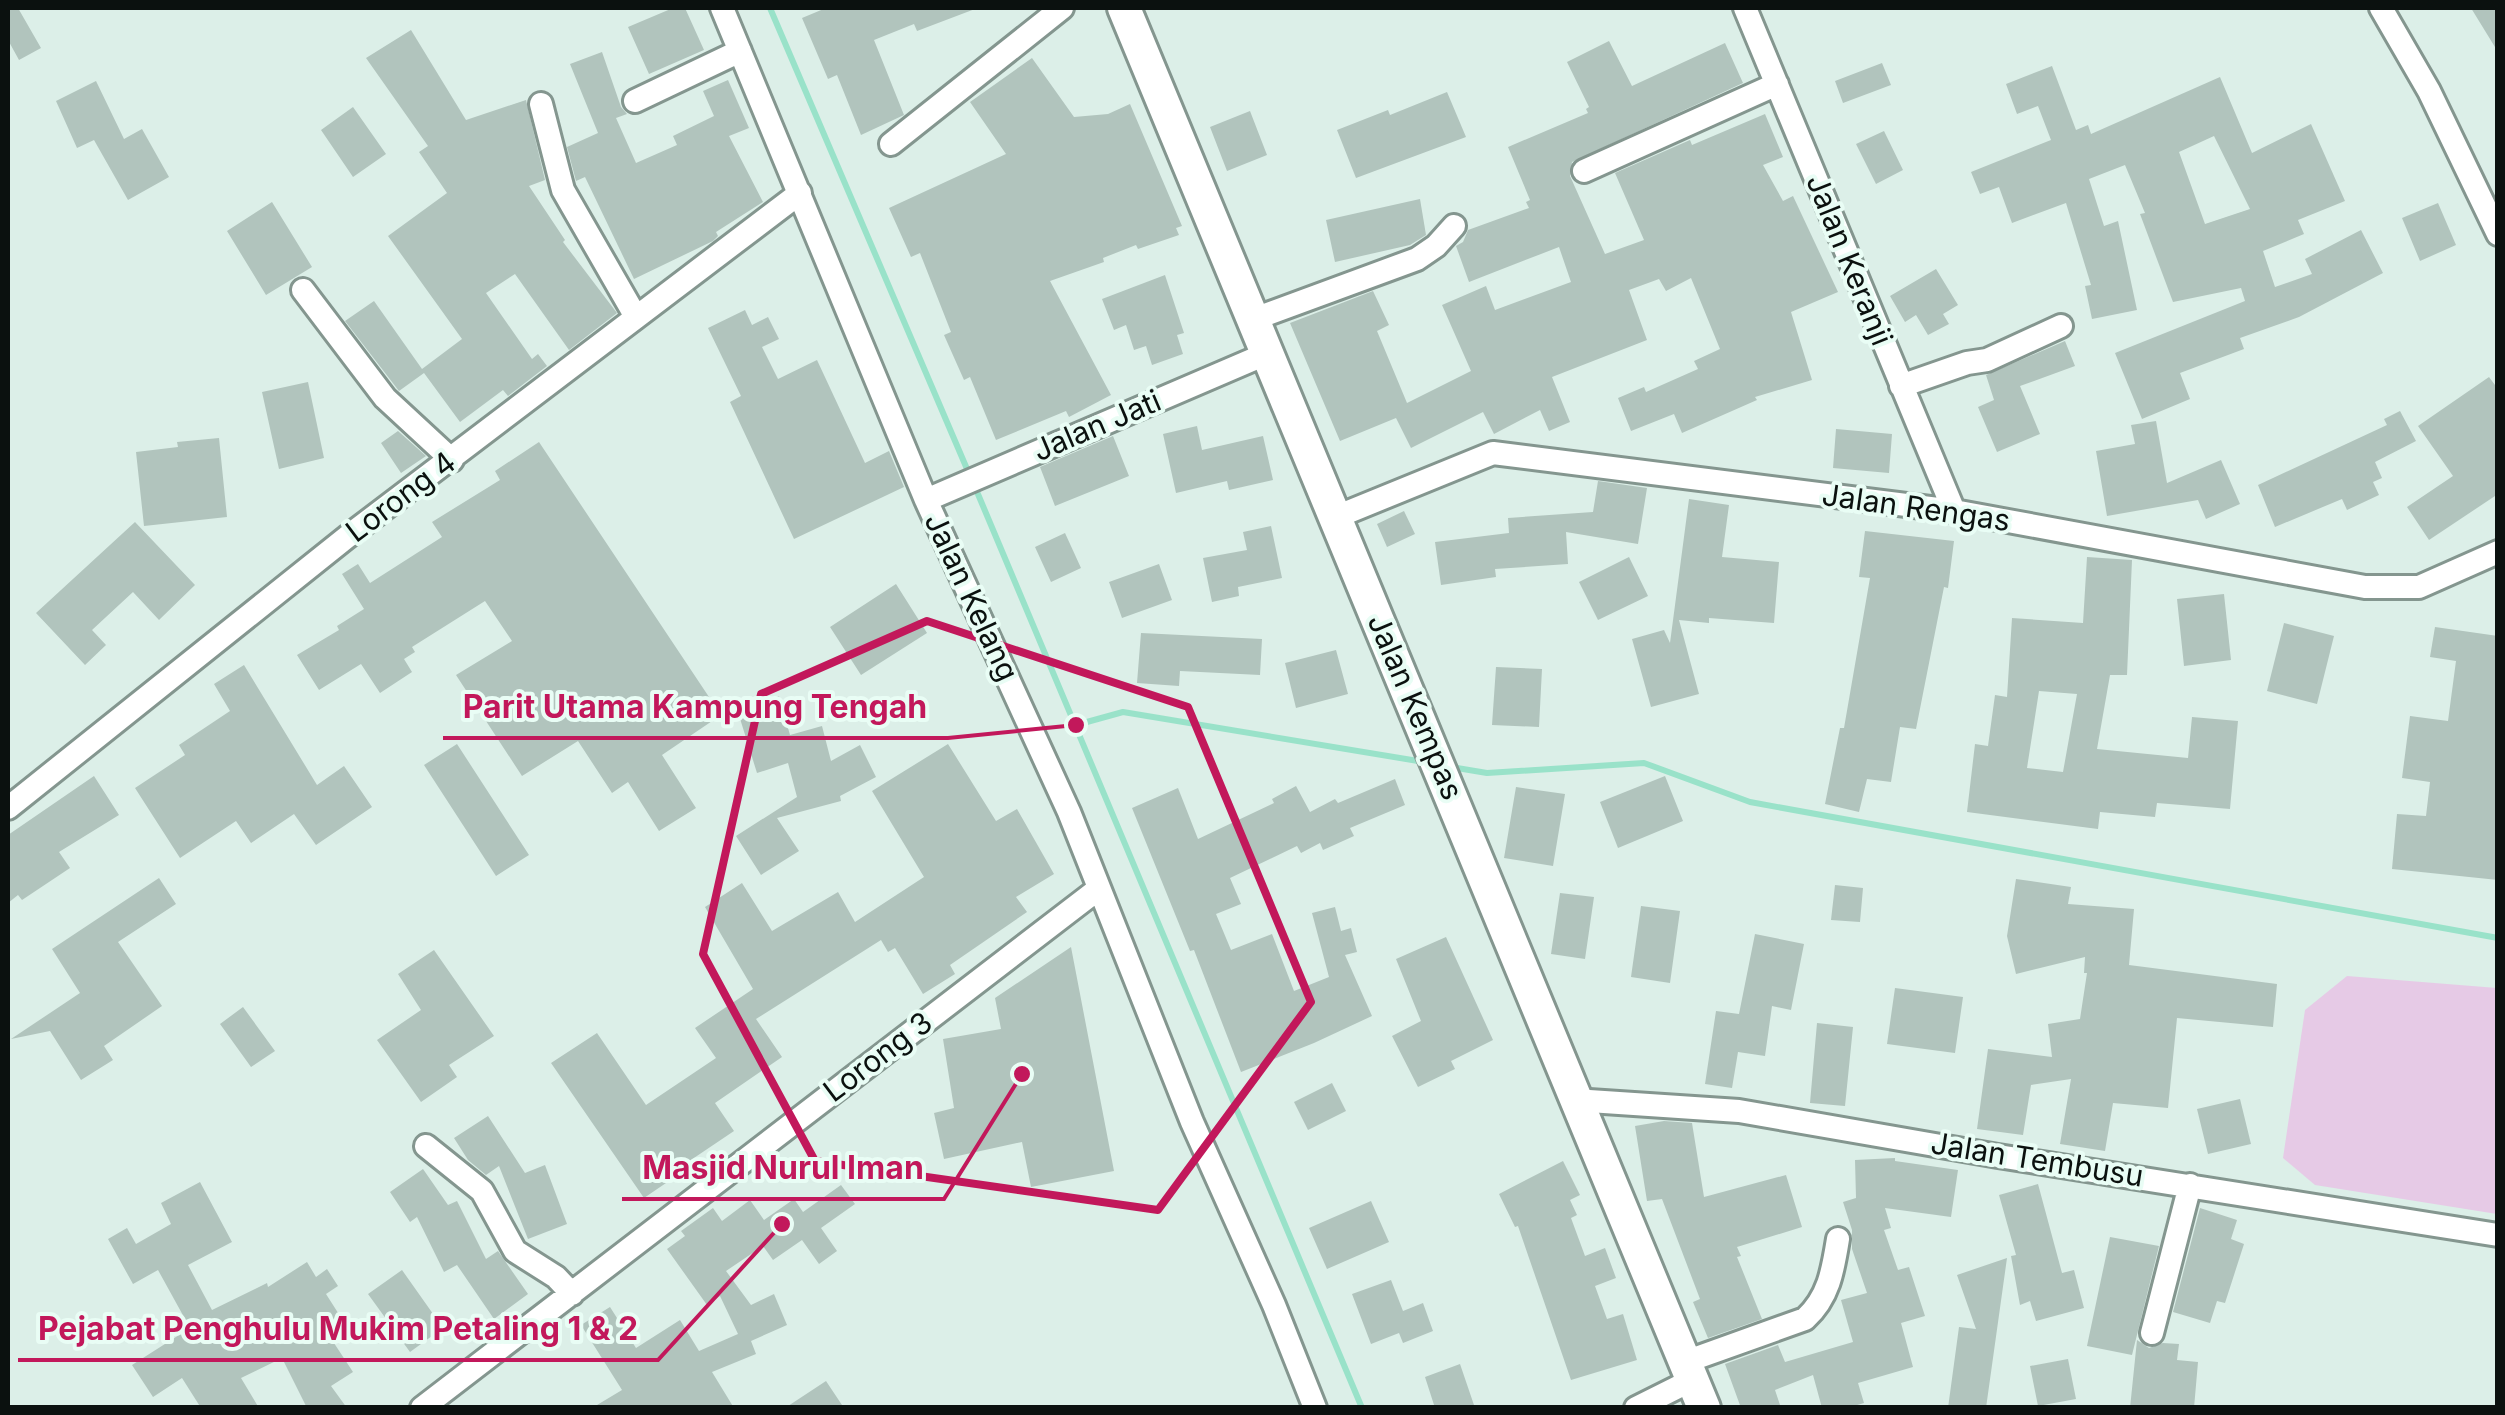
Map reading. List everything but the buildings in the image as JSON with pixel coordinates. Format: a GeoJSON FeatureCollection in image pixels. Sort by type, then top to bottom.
{"type":"FeatureCollection","features":[{"type":"Feature","properties":{"kind":"street","name":"Jalan Kelang"},"geometry":{"type":"LineString","coordinates":[[722,8],[926,500],[1069,812],[1202,1148],[1274,1305],[1315,1408]]}},
{"type":"Feature","properties":{"kind":"street"},"geometry":{"type":"LineString","coordinates":[[891,144],[1062,8]]}},
{"type":"Feature","properties":{"kind":"street","name":"Jalan Kempas"},"geometry":{"type":"LineString","coordinates":[[1124,8],[1693,1383]]}},
{"type":"Feature","properties":{"kind":"street","name":"Jalan Keranji"},"geometry":{"type":"LineString","coordinates":[[1745,8],[1954,511]]}},
{"type":"Feature","properties":{"kind":"street"},"geometry":{"type":"LineString","coordinates":[[2381,8],[2429,91],[2498,234]]}},
{"type":"Feature","properties":{"kind":"street"},"geometry":{"type":"LineString","coordinates":[[635,101],[740,51]]}},
{"type":"Feature","properties":{"kind":"street"},"geometry":{"type":"LineString","coordinates":[[1584,172],[1777,84]]}},
{"type":"Feature","properties":{"kind":"street"},"geometry":{"type":"LineString","coordinates":[[542,104],[563,190],[636,317]]}},
{"type":"Feature","properties":{"kind":"street","name":"Lorong 4"},"geometry":{"type":"LineString","coordinates":[[8,808],[347,537],[800,192]]}},
{"type":"Feature","properties":{"kind":"street"},"geometry":{"type":"LineString","coordinates":[[1254,319],[1417,259],[1454,226]]}},
{"type":"Feature","properties":{"kind":"street"},"geometry":{"type":"LineString","coordinates":[[303,290],[384,398],[452,460]]}},
{"type":"Feature","properties":{"kind":"street"},"geometry":{"type":"LineString","coordinates":[[1901,386],[1993,357],[2061,326]]}},
{"type":"Feature","properties":{"kind":"street","name":"Jalan Jati"},"geometry":{"type":"LineString","coordinates":[[926,500],[1268,353]]}},
{"type":"Feature","properties":{"kind":"street","name":"Jalan Rengas"},"geometry":{"type":"LineString","coordinates":[[1336,516],[1494,452],[1954,511],[2365,587],[2418,586],[2498,552]]}},
{"type":"Feature","properties":{"kind":"street","name":"Lorong 3"},"geometry":{"type":"LineString","coordinates":[[422,1408],[1097,890]]}},
{"type":"Feature","properties":{"kind":"street","name":"Jalan Tembusu"},"geometry":{"type":"LineString","coordinates":[[1574,1100],[1739,1111],[2498,1235]]}},
{"type":"Feature","properties":{"kind":"street"},"geometry":{"type":"LineString","coordinates":[[426,1146],[482,1191],[515,1251],[556,1277],[572,1294]]}},
{"type":"Feature","properties":{"kind":"street"},"geometry":{"type":"LineString","coordinates":[[2152,1333],[2190,1185]]}},
{"type":"Feature","properties":{"kind":"street"},"geometry":{"type":"LineString","coordinates":[[1636,1408],[1693,1383],[1805,1319],[1815,1310],[1828,1286],[1838,1239]]}},
{"type":"Feature","properties":{"kind":"highlighted area"},"geometry":{"type":"Polygon","coordinates":[[[927,621],[1188,707],[1311,1002],[1158,1210],[815,1161],[703,954],[761,694],[927,621]]]}},
{"type":"Feature","properties":{"kind":"shaded area"},"geometry":{"type":"Polygon","coordinates":[[[2347,976],[2497,988],[2497,1214],[2315,1185],[2283,1158],[2305,1010],[2347,976]]]}},
{"type":"Feature","properties":{"kind":"waterway"},"geometry":{"type":"LineString","coordinates":[[770,8],[970,476]]}},
{"type":"Feature","properties":{"kind":"waterway"},"geometry":{"type":"LineString","coordinates":[[975,487],[1362,1408]]}},
{"type":"Feature","properties":{"kind":"waterway"},"geometry":{"type":"LineString","coordinates":[[1076,725],[1123,712],[1424,762]]}},
{"type":"Feature","properties":{"kind":"waterway"},"geometry":{"type":"LineString","coordinates":[[1451,767],[1487,773],[1644,763],[1750,802],[2498,938]]}},
{"type":"Feature","properties":{"kind":"place","name":"Parit Utama Kampung Tengah"},"geometry":{"type":"Point","coordinates":[1076,725]}},
{"type":"Feature","properties":{"kind":"place","name":"Masjid Nurul Iman"},"geometry":{"type":"Point","coordinates":[1022,1074]}},
{"type":"Feature","properties":{"kind":"place","name":"Pejabat Penghulu Mukim Petaling 1 & 2"},"geometry":{"type":"Point","coordinates":[782,1224]}}]}
